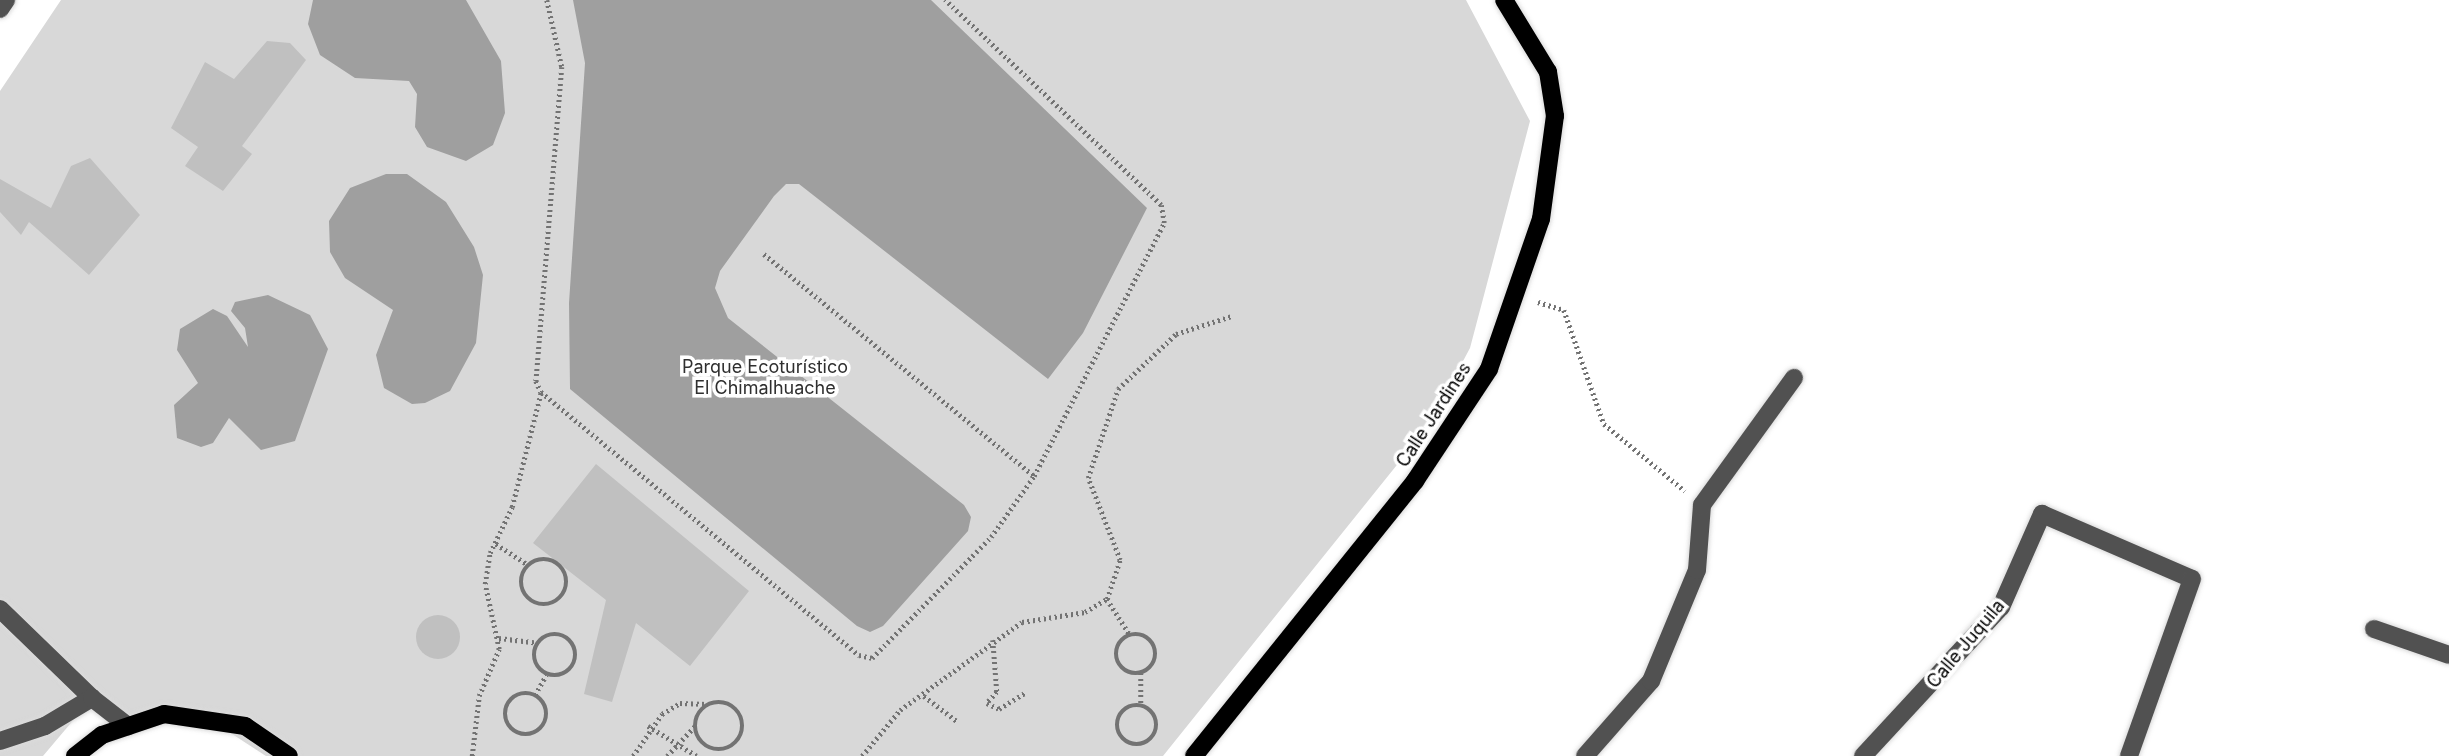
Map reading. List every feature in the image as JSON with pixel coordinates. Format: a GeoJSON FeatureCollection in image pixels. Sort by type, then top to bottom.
{"type":"FeatureCollection","features":[{"type":"Feature","properties":{"kind":"main road","name":"Calle Jardines"},"geometry":{"type":"LineString","coordinates":[[1194,756],[1448,438],[1489,369],[1541,219],[1555,93],[1504,0]]}},
{"type":"Feature","properties":{"kind":"main road"},"geometry":{"type":"LineString","coordinates":[[75,756],[102,735],[163,714],[245,726],[289,756]]}},
{"type":"Feature","properties":{"kind":"street"},"geometry":{"type":"LineString","coordinates":[[0,9],[6,0]]}},
{"type":"Feature","properties":{"kind":"street"},"geometry":{"type":"LineString","coordinates":[[1585,756],[1651,681],[1697,570],[1702,505],[1794,378]]}},
{"type":"Feature","properties":{"kind":"street","name":"Calle Juquila"},"geometry":{"type":"LineString","coordinates":[[1863,756],[2001,607],[2042,514],[2192,579],[2129,756]]}},
{"type":"Feature","properties":{"kind":"street"},"geometry":{"type":"LineString","coordinates":[[0,609],[92,698],[128,726]]}},
{"type":"Feature","properties":{"kind":"street"},"geometry":{"type":"LineString","coordinates":[[2375,629],[2449,655]]}},
{"type":"Feature","properties":{"kind":"street"},"geometry":{"type":"LineString","coordinates":[[0,741],[45,726],[92,698]]}},
{"type":"Feature","properties":{"kind":"path"},"geometry":{"type":"LineString","coordinates":[[547,0],[562,67],[536,381],[541,392],[859,656],[872,658],[991,537],[1034,476],[1164,223],[1161,205],[945,0]]}},
{"type":"Feature","properties":{"kind":"path"},"geometry":{"type":"LineString","coordinates":[[764,254],[1034,476]]}},
{"type":"Feature","properties":{"kind":"path"},"geometry":{"type":"LineString","coordinates":[[1516,295],[1564,310],[1604,424],[1702,505]]}},
{"type":"Feature","properties":{"kind":"path"},"geometry":{"type":"LineString","coordinates":[[862,756],[900,710],[924,696],[993,640],[1022,621],[1086,612],[1107,599],[1120,560],[1088,478],[1118,389],[1175,334],[1232,316]]}},
{"type":"Feature","properties":{"kind":"path"},"geometry":{"type":"LineString","coordinates":[[472,756],[471,727],[499,638],[485,584],[496,544],[512,507],[541,392]]}},
{"type":"Feature","properties":{"kind":"path"},"geometry":{"type":"LineString","coordinates":[[496,544],[528,565]]}},
{"type":"Feature","properties":{"kind":"path"},"geometry":{"type":"LineString","coordinates":[[547,559],[560,565],[566,578],[559,598],[540,604],[527,597],[521,583],[528,565],[547,559]]}},
{"type":"Feature","properties":{"kind":"path"},"geometry":{"type":"LineString","coordinates":[[1107,599],[1130,635]]}},
{"type":"Feature","properties":{"kind":"path"},"geometry":{"type":"LineString","coordinates":[[499,638],[538,643],[558,635],[576,655],[567,673],[546,675]]}},
{"type":"Feature","properties":{"kind":"path"},"geometry":{"type":"LineString","coordinates":[[1141,673],[1122,668],[1116,657],[1118,645],[1130,635],[1146,637],[1154,647],[1154,660],[1141,673],[1142,705],[1158,725],[1154,737],[1136,745],[1119,735],[1117,722],[1123,710],[1142,705]]}},
{"type":"Feature","properties":{"kind":"path"},"geometry":{"type":"LineString","coordinates":[[993,640],[997,692],[987,703],[999,709],[1025,693]]}},
{"type":"Feature","properties":{"kind":"path"},"geometry":{"type":"LineString","coordinates":[[538,643],[534,659],[546,675]]}},
{"type":"Feature","properties":{"kind":"path"},"geometry":{"type":"LineString","coordinates":[[536,695],[546,675]]}},
{"type":"Feature","properties":{"kind":"path"},"geometry":{"type":"LineString","coordinates":[[521,693],[536,695],[545,704],[545,724],[536,733],[516,733],[505,715],[509,701],[521,693]]}},
{"type":"Feature","properties":{"kind":"path"},"geometry":{"type":"LineString","coordinates":[[924,696],[958,722]]}},
{"type":"Feature","properties":{"kind":"path"},"geometry":{"type":"LineString","coordinates":[[633,756],[648,726],[680,703],[708,704],[738,710],[744,725],[739,741],[726,750],[708,748],[695,726]]}},
{"type":"Feature","properties":{"kind":"path"},"geometry":{"type":"LineString","coordinates":[[667,756],[695,726],[708,704]]}},
{"type":"Feature","properties":{"kind":"path"},"geometry":{"type":"LineString","coordinates":[[648,726],[697,756]]}},
{"type":"Feature","properties":{"kind":"green space","name":"Parque Ecoturístico El Chimalhuache"},"geometry":{"type":"Polygon","coordinates":[[[61,0],[1466,0],[1530,121],[1470,348],[1429,425],[1163,756],[266,756],[206,717],[129,720],[92,698],[43,756],[0,756],[0,91],[61,0]]]}},
{"type":"Feature","properties":{"kind":"shaded area"},"geometry":{"type":"Polygon","coordinates":[[[313,0],[466,0],[501,61],[505,113],[493,145],[466,161],[427,147],[415,127],[417,94],[409,81],[355,78],[320,55],[308,24],[313,0]]]}},
{"type":"Feature","properties":{"kind":"shaded area"},"geometry":{"type":"Polygon","coordinates":[[[573,0],[931,0],[1147,208],[1083,333],[1048,379],[799,184],[786,184],[774,196],[720,271],[715,288],[728,318],[964,505],[971,517],[968,531],[883,626],[870,632],[857,626],[570,389],[569,303],[585,63],[573,0]]]}},
{"type":"Feature","properties":{"kind":"shaded area"},"geometry":{"type":"Polygon","coordinates":[[[386,174],[407,174],[446,202],[474,247],[483,275],[476,343],[450,391],[425,403],[412,404],[384,388],[376,355],[393,310],[345,278],[330,252],[329,221],[350,188],[386,174]]]}},
{"type":"Feature","properties":{"kind":"shaded area"},"geometry":{"type":"Polygon","coordinates":[[[268,295],[310,315],[328,349],[295,441],[261,450],[229,418],[213,443],[201,447],[177,438],[174,405],[198,383],[177,350],[180,329],[213,309],[227,316],[248,347],[245,328],[231,311],[235,302],[268,295]]]}},
{"type":"Feature","properties":{"kind":"building"},"geometry":{"type":"Polygon","coordinates":[[[267,41],[290,43],[306,60],[242,146],[252,154],[223,191],[185,166],[198,147],[171,128],[205,62],[234,79],[267,41]]]}},
{"type":"Feature","properties":{"kind":"building"},"geometry":{"type":"Polygon","coordinates":[[[90,158],[140,215],[89,275],[29,222],[21,235],[0,212],[0,179],[51,208],[71,166],[90,158]]]}},
{"type":"Feature","properties":{"kind":"building"},"geometry":{"type":"Polygon","coordinates":[[[596,464],[749,591],[690,666],[636,623],[612,702],[584,694],[606,600],[533,543],[596,464]]]}},
{"type":"Feature","properties":{"kind":"building"},"geometry":{"type":"Polygon","coordinates":[[[438,615],[447,616],[454,621],[459,628],[459,646],[454,653],[447,658],[438,659],[429,658],[422,653],[417,646],[416,637],[417,628],[422,621],[429,616],[438,615]]]}}]}
